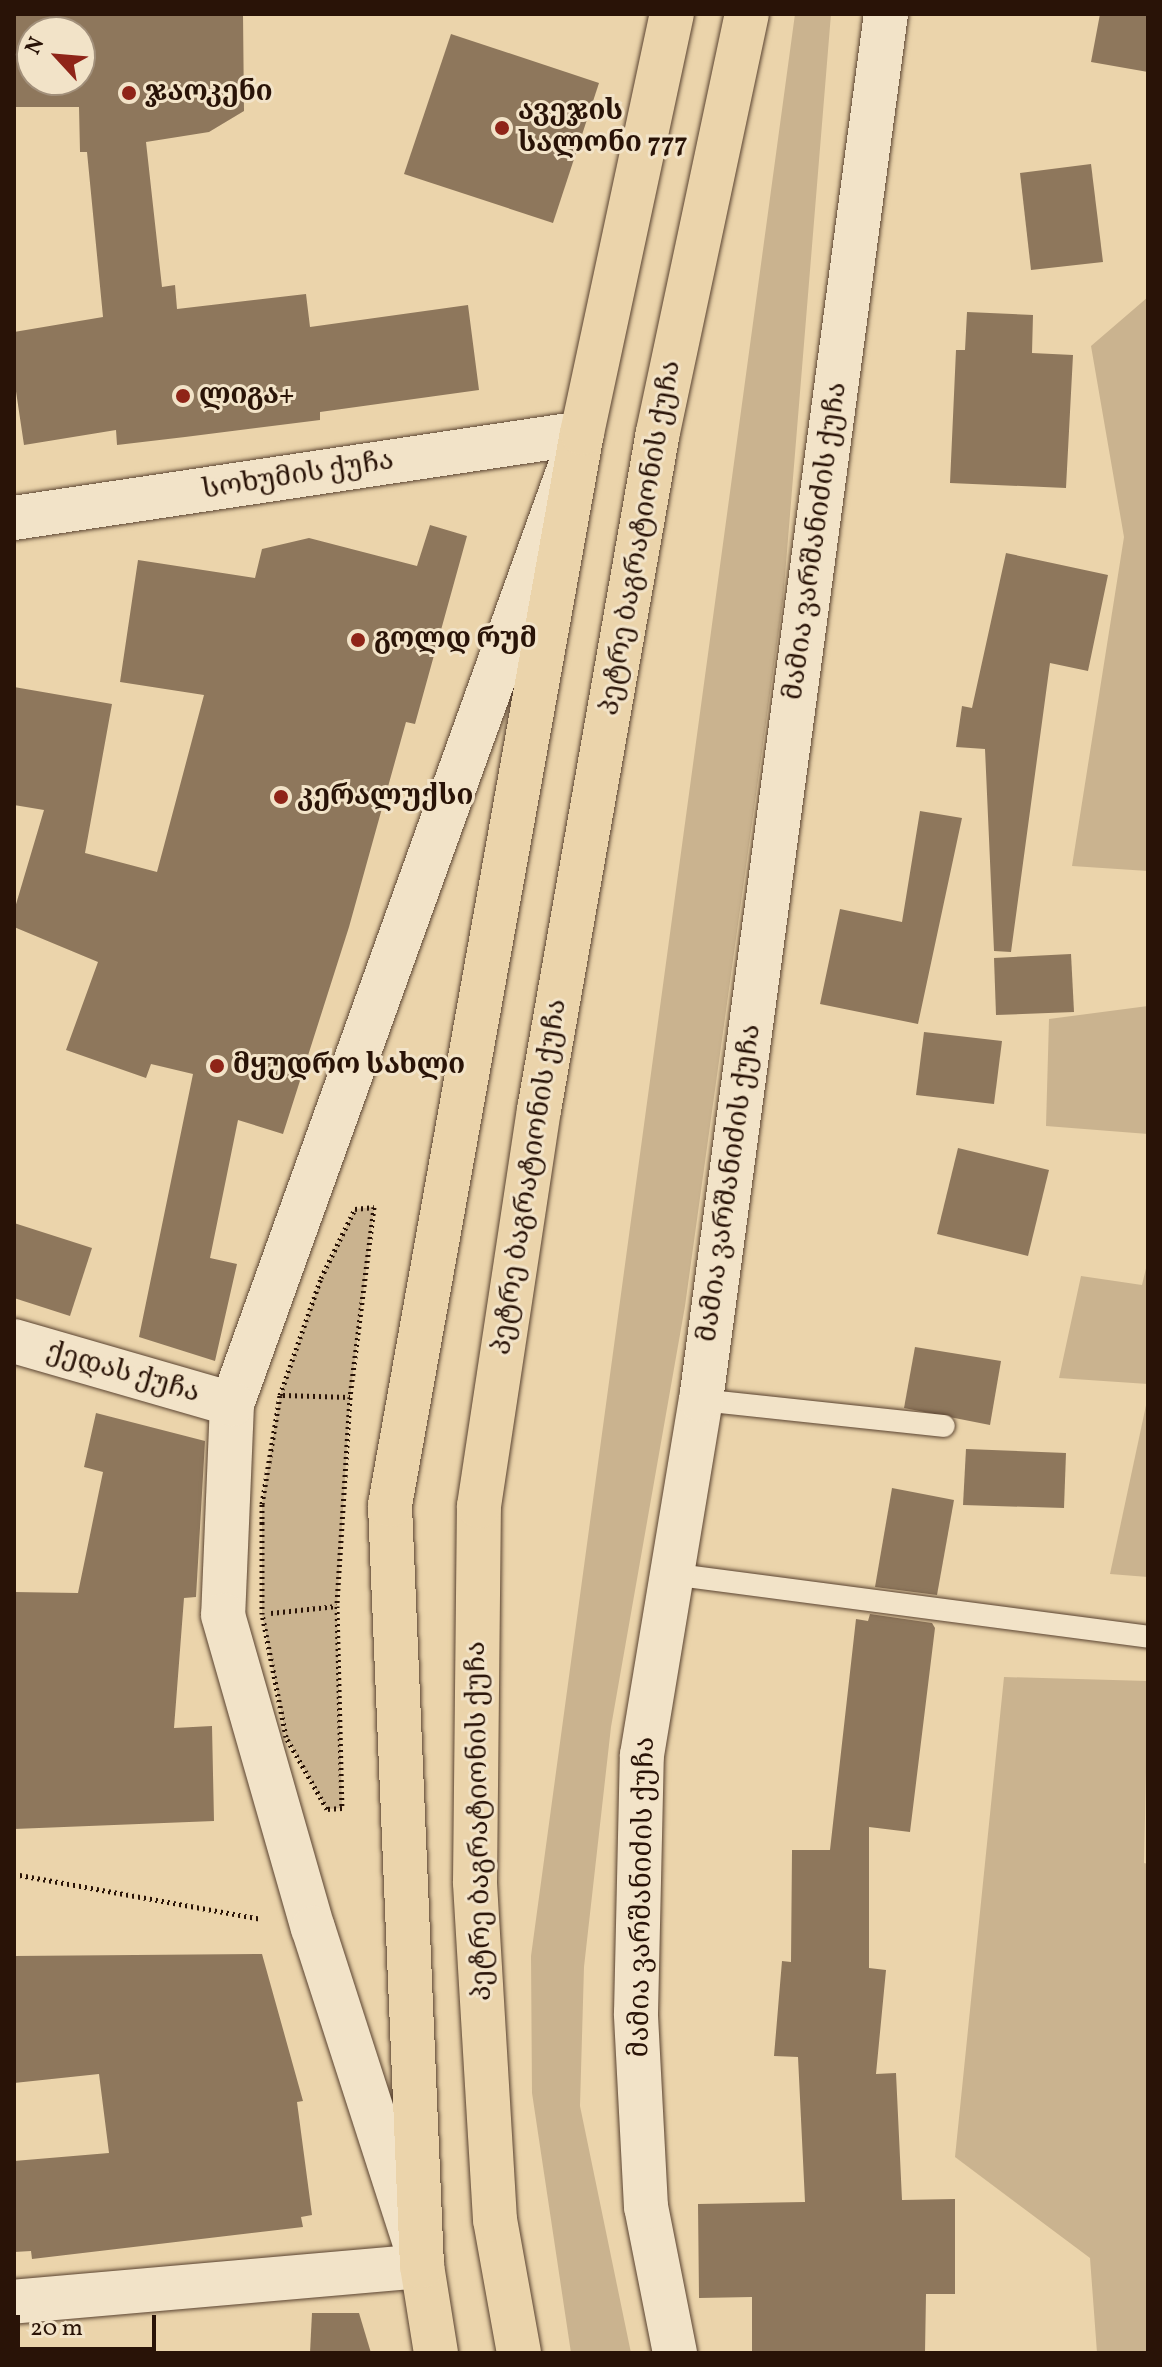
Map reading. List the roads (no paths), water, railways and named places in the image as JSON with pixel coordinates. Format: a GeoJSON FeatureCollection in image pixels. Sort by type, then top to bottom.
{"type":"FeatureCollection","features":[{"type":"Feature","properties":{"kind":"main road"},"geometry":{"type":"LineString","coordinates":[[436,2353],[422,2266],[390,1505],[582,433],[672,14]]}},
{"type":"Feature","properties":{"kind":"main road","name":"პეტრე ბაგრატიონის ქუჩა"},"geometry":{"type":"LineString","coordinates":[[519,2353],[495,2220],[475,1882],[479,1506],[539,1110],[658,432],[747,14]]}},
{"type":"Feature","properties":{"kind":"street","name":"მამია ვარშანიძის ქუჩა"},"geometry":{"type":"LineString","coordinates":[[675,2353],[646,2207],[636,2013],[642,1755],[701,1400],[886,14]]}},
{"type":"Feature","properties":{"kind":"street","name":"სოხუმის ქუჩა"},"geometry":{"type":"LineString","coordinates":[[14,518],[582,433]]}},
{"type":"Feature","properties":{"kind":"street"},"geometry":{"type":"LineString","coordinates":[[14,2302],[422,2266],[313,1928],[223,1615],[232,1404],[582,433]]}},
{"type":"Feature","properties":{"kind":"street","name":"ქედას ქუჩა"},"geometry":{"type":"LineString","coordinates":[[14,1341],[232,1404]]}},
{"type":"Feature","properties":{"kind":"lane"},"geometry":{"type":"LineString","coordinates":[[701,1400],[944,1426]]}},
{"type":"Feature","properties":{"kind":"lane"},"geometry":{"type":"LineString","coordinates":[[671,1574],[1148,1637]]}},
{"type":"Feature","properties":{"kind":"place","name":"ჯაოკენი"},"geometry":{"type":"Point","coordinates":[129,93]}},
{"type":"Feature","properties":{"kind":"place","name":"ავეჯის სალონი 777"},"geometry":{"type":"Point","coordinates":[502,128]}},
{"type":"Feature","properties":{"kind":"place","name":"ლიგა+"},"geometry":{"type":"Point","coordinates":[183,396]}},
{"type":"Feature","properties":{"kind":"place","name":"გოლდ რუმ"},"geometry":{"type":"Point","coordinates":[358,640]}},
{"type":"Feature","properties":{"kind":"place","name":"კერალუქსი"},"geometry":{"type":"Point","coordinates":[281,797]}},
{"type":"Feature","properties":{"kind":"place","name":"მყუდრო სახლი"},"geometry":{"type":"Point","coordinates":[217,1066]}}]}
